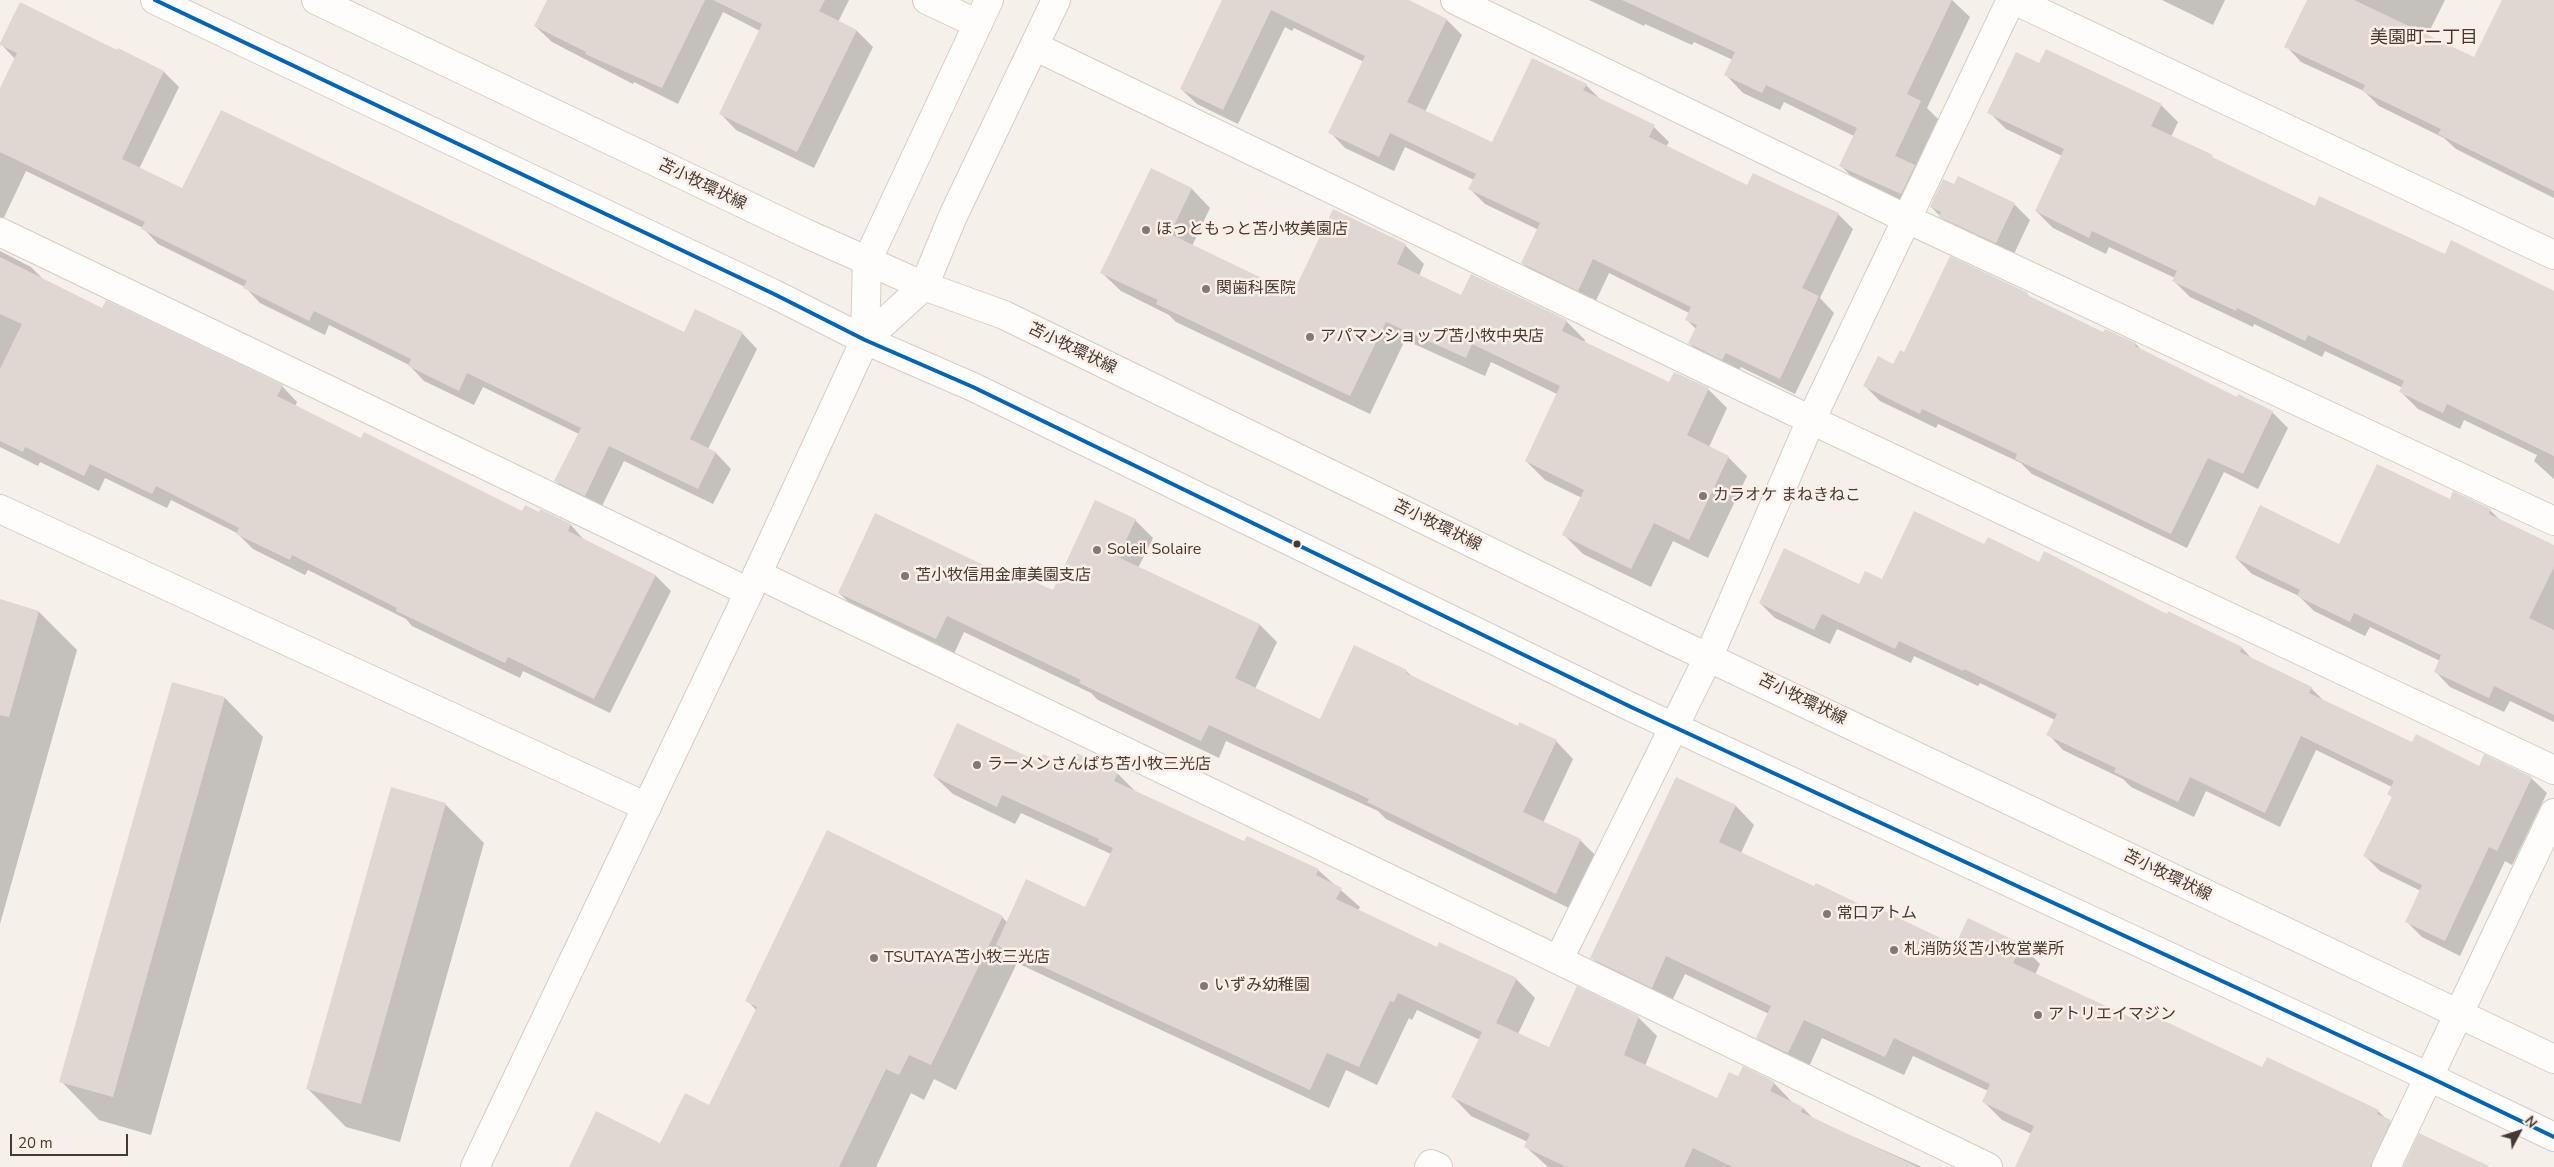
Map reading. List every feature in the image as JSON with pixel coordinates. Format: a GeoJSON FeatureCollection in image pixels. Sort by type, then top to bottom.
{"type":"FeatureCollection","features":[{"type":"Feature","properties":{"kind":"street"},"geometry":{"type":"LineString","coordinates":[[155,0],[774,294],[865,340],[973,387],[1676,727],[2430,1077],[2554,1138]]}},
{"type":"Feature","properties":{"kind":"street","name":"苫小牧環状線"},"geometry":{"type":"LineString","coordinates":[[316,0],[866,261],[924,286],[1004,315],[1665,637],[1709,656],[2554,1059]]}},
{"type":"Feature","properties":{"kind":"street"},"geometry":{"type":"LineString","coordinates":[[865,340],[866,261],[984,12],[928,0]]}},
{"type":"Feature","properties":{"kind":"street"},"geometry":{"type":"LineString","coordinates":[[475,1167],[647,808],[865,340],[924,286],[953,216],[1056,0]]}},
{"type":"Feature","properties":{"kind":"street"},"geometry":{"type":"LineString","coordinates":[[1455,0],[1905,218],[2554,521]]}},
{"type":"Feature","properties":{"kind":"street"},"geometry":{"type":"LineString","coordinates":[[1559,959],[1676,727],[1709,656],[1811,420],[1905,218],[2012,0],[2554,255]]}},
{"type":"Feature","properties":{"kind":"street"},"geometry":{"type":"LineString","coordinates":[[1034,46],[1811,420],[2554,770]]}},
{"type":"Feature","properties":{"kind":"street"},"geometry":{"type":"LineString","coordinates":[[0,232],[1559,959],[1988,1167]]}},
{"type":"Feature","properties":{"kind":"street"},"geometry":{"type":"LineString","coordinates":[[0,509],[647,808]]}},
{"type":"Feature","properties":{"kind":"street"},"geometry":{"type":"LineString","coordinates":[[2386,1167],[2554,813]]}},
{"type":"Feature","properties":{"kind":"street"},"geometry":{"type":"LineString","coordinates":[[1429,1167],[1431,1164],[1438,1167]]}},
{"type":"Feature","properties":{"kind":"building"},"geometry":{"type":"Polygon","coordinates":[[[547,0],[705,0],[662,88],[585,54],[586,52],[534,26],[547,0]]]}},
{"type":"Feature","properties":{"kind":"building"},"geometry":{"type":"Polygon","coordinates":[[[713,0],[825,0],[819,11],[857,30],[797,152],[719,114],[762,24],[713,0]]]}},
{"type":"Feature","properties":{"kind":"building"},"geometry":{"type":"Polygon","coordinates":[[[1222,0],[1409,0],[1447,19],[1407,102],[1492,142],[1532,58],[1587,84],[1583,90],[1655,125],[1649,137],[1747,185],[1753,173],[1839,213],[1802,288],[1819,296],[1780,379],[1726,353],[1722,360],[1688,343],[1697,325],[1685,320],[1691,307],[1593,259],[1578,291],[1521,263],[1540,223],[1468,189],[1476,174],[1390,133],[1379,157],[1328,133],[1365,56],[1271,10],[1223,110],[1180,89],[1222,0]]]}},
{"type":"Feature","properties":{"kind":"building"},"geometry":{"type":"Polygon","coordinates":[[[1622,0],[1952,0],[1907,94],[1921,101],[1895,156],[1915,165],[1901,194],[1839,166],[1857,128],[1766,85],[1762,93],[1724,75],[1735,52],[1622,0]]]}},
{"type":"Feature","properties":{"kind":"building"},"geometry":{"type":"Polygon","coordinates":[[[2307,0],[2354,0],[2474,57],[2502,0],[2554,0],[2554,191],[2438,134],[2441,129],[2362,91],[2365,85],[2284,47],[2307,0]]]}},
{"type":"Feature","properties":{"kind":"building"},"geometry":{"type":"Polygon","coordinates":[[[20,2],[164,71],[122,159],[182,188],[221,110],[684,332],[695,309],[743,332],[690,439],[716,452],[698,489],[609,446],[585,496],[554,481],[581,428],[467,373],[459,391],[408,366],[411,359],[314,311],[309,321],[243,288],[247,281],[141,229],[145,222],[0,152],[0,88],[17,53],[0,45],[0,43],[20,2]]]}},
{"type":"Feature","properties":{"kind":"building"},"geometry":{"type":"Polygon","coordinates":[[[2046,49],[2162,104],[2151,126],[2213,155],[2212,157],[2315,206],[2319,196],[2445,254],[2451,240],[2554,291],[2554,456],[2447,404],[2443,413],[2399,392],[2404,381],[2308,335],[2305,341],[2237,308],[2236,311],[2172,281],[2177,271],[2092,231],[2089,238],[2035,211],[2064,149],[1987,113],[2016,52],[2039,63],[2046,49]]]}},
{"type":"Feature","properties":{"kind":"building"},"geometry":{"type":"Polygon","coordinates":[[[1151,168],[1192,188],[1170,234],[1268,281],[1269,279],[1294,291],[1333,209],[1406,244],[1397,264],[1461,295],[1471,274],[1567,320],[1562,331],[1669,382],[1674,372],[1709,388],[1687,435],[1729,456],[1689,540],[1654,523],[1631,569],[1562,535],[1584,490],[1525,461],[1560,386],[1472,344],[1466,358],[1386,322],[1350,396],[1156,304],[1158,300],[1100,273],[1151,168]]]}},
{"type":"Feature","properties":{"kind":"building"},"geometry":{"type":"Polygon","coordinates":[[[1958,176],[2015,203],[1996,243],[1939,217],[1941,212],[1930,207],[1943,179],[1954,184],[1958,176]]]}},
{"type":"Feature","properties":{"kind":"building"},"geometry":{"type":"Polygon","coordinates":[[[1950,256],[2028,293],[2027,295],[2103,332],[2105,329],[2136,343],[2135,346],[2237,397],[2238,394],[2273,411],[2243,474],[2208,458],[2171,534],[2015,459],[2017,454],[1922,409],[1920,414],[1863,386],[1878,356],[1893,364],[1900,350],[1904,352],[1950,256]]]}},
{"type":"Feature","properties":{"kind":"building"},"geometry":{"type":"Polygon","coordinates":[[[0,257],[102,308],[106,300],[283,385],[277,396],[361,438],[364,432],[522,511],[525,505],[539,512],[540,509],[571,524],[568,531],[656,575],[594,699],[508,657],[505,663],[396,611],[397,608],[292,555],[290,560],[236,534],[239,528],[156,486],[152,494],[90,464],[84,476],[25,447],[23,452],[0,441],[0,369],[22,324],[0,314],[0,257]]]}},
{"type":"Feature","properties":{"kind":"building"},"geometry":{"type":"Polygon","coordinates":[[[2377,464],[2450,499],[2453,491],[2491,509],[2489,514],[2554,545],[2554,567],[2529,618],[2554,630],[2554,715],[2494,686],[2489,698],[2434,672],[2441,655],[2354,613],[2350,622],[2297,596],[2300,590],[2235,558],[2260,505],[2339,544],[2377,464]]]}},
{"type":"Feature","properties":{"kind":"building"},"geometry":{"type":"Polygon","coordinates":[[[1095,500],[1136,519],[1118,557],[1260,624],[1235,678],[1320,719],[1354,645],[1407,670],[1406,673],[1518,726],[1519,722],[1557,740],[1523,812],[1581,839],[1556,894],[1367,802],[1369,799],[1209,725],[1201,741],[1079,683],[1081,680],[947,616],[936,639],[838,593],[875,513],[1021,583],[1024,577],[1053,590],[1095,500]]]}},
{"type":"Feature","properties":{"kind":"building"},"geometry":{"type":"Polygon","coordinates":[[[1914,511],[1984,544],[1988,537],[2039,562],[2044,551],[2167,614],[2168,611],[2242,647],[2240,652],[2312,687],[2309,693],[2412,742],[2416,734],[2479,766],[2484,754],[2532,777],[2497,851],[2489,847],[2445,941],[2405,922],[2422,885],[2363,856],[2392,797],[2387,794],[2394,781],[2301,736],[2265,813],[2190,777],[2178,802],[2114,772],[2116,768],[2046,735],[2057,714],[1964,669],[1963,671],[1899,641],[1895,649],[1822,614],[1814,630],[1759,603],[1784,548],[1859,584],[1865,571],[1882,579],[1914,511]]]}},
{"type":"Feature","properties":{"kind":"building"},"geometry":{"type":"Polygon","coordinates":[[[0,599],[39,611],[9,717],[0,715],[0,599]]]}},
{"type":"Feature","properties":{"kind":"building"},"geometry":{"type":"Polygon","coordinates":[[[172,682],[225,697],[113,1097],[59,1082],[172,682]]]}},
{"type":"Feature","properties":{"kind":"building"},"geometry":{"type":"Polygon","coordinates":[[[957,723],[1039,762],[1043,754],[1071,767],[1077,753],[1118,773],[1114,781],[1244,841],[1247,836],[1319,869],[1316,875],[1342,888],[1336,899],[1437,947],[1439,942],[1517,978],[1496,1023],[1549,1047],[1577,986],[1639,1016],[1624,1055],[1717,1098],[1729,1072],[1738,1076],[1743,1066],[1775,1082],[1770,1091],[1803,1107],[1801,1112],[1918,1167],[1733,1167],[1693,1148],[1684,1167],[1567,1167],[1524,1147],[1530,1134],[1451,1097],[1482,1032],[1398,993],[1394,1002],[1390,1001],[1359,1067],[1327,1053],[1310,1090],[996,945],[1026,879],[1085,907],[1113,848],[1098,841],[1099,839],[1002,795],[997,807],[933,776],[957,723]]]}},
{"type":"Feature","properties":{"kind":"building"},"geometry":{"type":"Polygon","coordinates":[[[1676,777],[1736,805],[1719,842],[1814,886],[1816,883],[1874,911],[1876,907],[1955,945],[1968,918],[2022,944],[2013,963],[2134,1019],[2139,1009],[2262,1067],[2267,1057],[2379,1110],[2377,1114],[2391,1120],[2371,1167],[2015,1167],[2034,1126],[1982,1102],[1990,1084],[1894,1038],[1885,1057],[1804,1020],[1788,1053],[1756,1038],[1771,1006],[1666,956],[1652,988],[1590,958],[1676,777]]]}},
{"type":"Feature","properties":{"kind":"building"},"geometry":{"type":"Polygon","coordinates":[[[391,787],[446,803],[361,1104],[306,1089],[391,787]]]}},
{"type":"Feature","properties":{"kind":"building"},"geometry":{"type":"Polygon","coordinates":[[[827,830],[1003,916],[931,1065],[909,1055],[899,1075],[886,1069],[839,1167],[569,1167],[596,1111],[660,1143],[685,1093],[709,1105],[757,1007],[745,1001],[827,830]]]}},
{"type":"Feature","properties":{"kind":"building"},"geometry":{"type":"Polygon","coordinates":[[[2419,1133],[2491,1167],[2403,1167],[2419,1133]]]}},
{"type":"Feature","properties":{"kind":"transit line"},"geometry":{"type":"LineString","coordinates":[[155,0],[774,294],[865,340],[973,387],[1631,707],[2429,1077],[2554,1137]]}},
{"type":"Feature","properties":{"kind":"place","name":"ほっともっと苫小牧美園店"},"geometry":{"type":"Point","coordinates":[1146,230]}},
{"type":"Feature","properties":{"kind":"place","name":"関歯科医院"},"geometry":{"type":"Point","coordinates":[1206,289]}},
{"type":"Feature","properties":{"kind":"place","name":"アパマンショップ苫小牧中央店"},"geometry":{"type":"Point","coordinates":[1310,337]}},
{"type":"Feature","properties":{"kind":"place","name":"カラオケ まねきねこ"},"geometry":{"type":"Point","coordinates":[1703,496]}},
{"type":"Feature","properties":{"kind":"place","name":"Soleil Solaire"},"geometry":{"type":"Point","coordinates":[1097,550]}},
{"type":"Feature","properties":{"kind":"place","name":"苫小牧信用金庫美園支店"},"geometry":{"type":"Point","coordinates":[905,576]}},
{"type":"Feature","properties":{"kind":"place","name":"ラーメンさんぱち苫小牧三光店"},"geometry":{"type":"Point","coordinates":[977,765]}},
{"type":"Feature","properties":{"kind":"place","name":"常口アトム"},"geometry":{"type":"Point","coordinates":[1827,914]}},
{"type":"Feature","properties":{"kind":"place","name":"札消防災苫小牧営業所"},"geometry":{"type":"Point","coordinates":[1894,950]}},
{"type":"Feature","properties":{"kind":"place","name":"TSUTAYA苫小牧三光店"},"geometry":{"type":"Point","coordinates":[874,958]}},
{"type":"Feature","properties":{"kind":"place","name":"いずみ幼稚園"},"geometry":{"type":"Point","coordinates":[1204,986]}},
{"type":"Feature","properties":{"kind":"place","name":"アトリエイマジン"},"geometry":{"type":"Point","coordinates":[2038,1015]}},
{"type":"Feature","properties":{"kind":"district","name":"美園町二丁目"},"geometry":{"type":"Point","coordinates":[2424,39]}}]}
